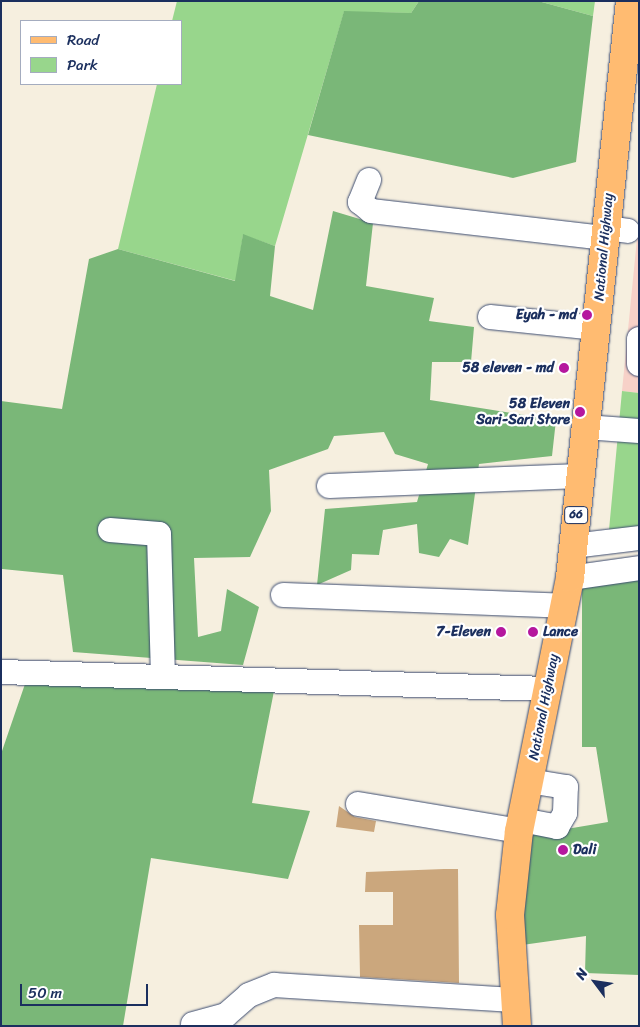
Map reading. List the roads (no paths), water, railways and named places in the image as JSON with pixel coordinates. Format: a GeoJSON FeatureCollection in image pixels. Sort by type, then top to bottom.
{"type":"FeatureCollection","features":[{"type":"Feature","properties":{"kind":"main road","name":"National Highway"},"geometry":{"type":"LineString","coordinates":[[515,1013],[510,915],[520,826],[546,689],[570,578],[584,426],[596,328],[613,233],[629,71],[630,1]]}},
{"type":"Feature","properties":{"kind":"street"},"geometry":{"type":"LineString","coordinates":[[369,180],[360,202],[371,211],[613,233]]}},
{"type":"Feature","properties":{"kind":"street"},"geometry":{"type":"LineString","coordinates":[[490,317],[596,328]]}},
{"type":"Feature","properties":{"kind":"street"},"geometry":{"type":"LineString","coordinates":[[639,339],[639,364]]}},
{"type":"Feature","properties":{"kind":"street"},"geometry":{"type":"LineString","coordinates":[[584,426],[639,431]]}},
{"type":"Feature","properties":{"kind":"street"},"geometry":{"type":"LineString","coordinates":[[330,486],[580,476]]}},
{"type":"Feature","properties":{"kind":"street"},"geometry":{"type":"LineString","coordinates":[[110,530],[159,534],[164,674]]}},
{"type":"Feature","properties":{"kind":"street"},"geometry":{"type":"LineString","coordinates":[[573,546],[639,538]]}},
{"type":"Feature","properties":{"kind":"street"},"geometry":{"type":"LineString","coordinates":[[570,578],[639,568]]}},
{"type":"Feature","properties":{"kind":"street"},"geometry":{"type":"LineString","coordinates":[[283,596],[565,606]]}},
{"type":"Feature","properties":{"kind":"street"},"geometry":{"type":"LineString","coordinates":[[1,672],[164,674],[546,689]]}},
{"type":"Feature","properties":{"kind":"street"},"geometry":{"type":"LineString","coordinates":[[358,804],[520,826],[557,827],[565,813],[566,788],[529,782]]}},
{"type":"Feature","properties":{"kind":"street"},"geometry":{"type":"LineString","coordinates":[[193,1024],[226,1016],[249,995],[274,985],[515,1013]]}},
{"type":"Feature","properties":{"kind":"place","name":"Eyah - md"},"geometry":{"type":"Point","coordinates":[587,315]}},
{"type":"Feature","properties":{"kind":"place","name":"58 eleven - md"},"geometry":{"type":"Point","coordinates":[564,368]}},
{"type":"Feature","properties":{"kind":"place","name":"58 Eleven Sari-Sari Store"},"geometry":{"type":"Point","coordinates":[580,412]}},
{"type":"Feature","properties":{"kind":"place","name":"7-Eleven"},"geometry":{"type":"Point","coordinates":[501,632]}},
{"type":"Feature","properties":{"kind":"place","name":"Lance"},"geometry":{"type":"Point","coordinates":[533,632]}},
{"type":"Feature","properties":{"kind":"place","name":"Dali"},"geometry":{"type":"Point","coordinates":[563,850]}}]}
